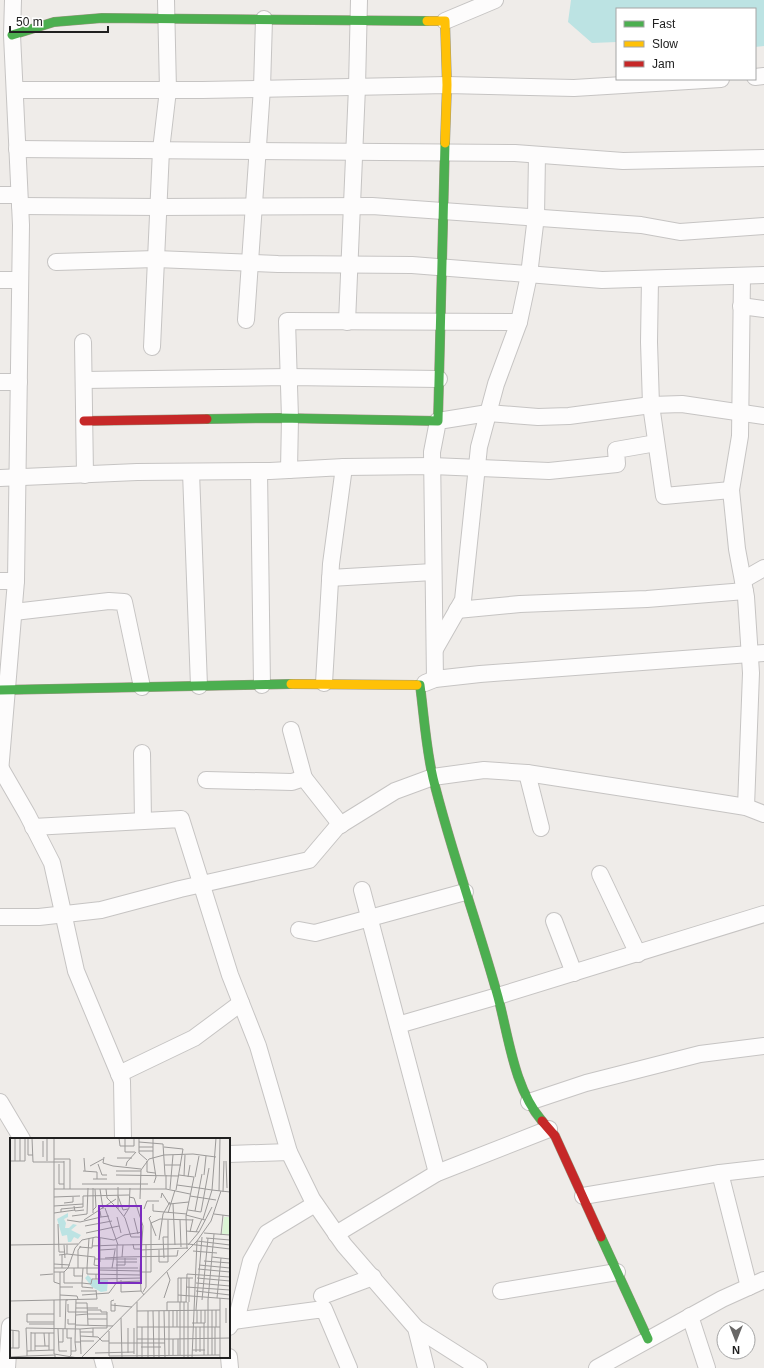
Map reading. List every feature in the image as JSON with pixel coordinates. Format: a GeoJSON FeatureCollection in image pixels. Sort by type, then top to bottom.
{"type":"FeatureCollection","features":[{"type":"Feature","properties":{"kind":"street"},"geometry":{"type":"LineString","coordinates":[[13,0],[10,82],[17,149],[20,280],[18,478],[16,581],[14,612],[4,690],[1,771],[52,863],[62,914],[76,971],[122,1081],[123,1138]]}},
{"type":"Feature","properties":{"kind":"street"},"geometry":{"type":"LineString","coordinates":[[152,347],[161,150],[168,90],[165,18],[166,0]]}},
{"type":"Feature","properties":{"kind":"street"},"geometry":{"type":"LineString","coordinates":[[347,322],[351,206],[355,151],[359,0]]}},
{"type":"Feature","properties":{"kind":"street"},"geometry":{"type":"LineString","coordinates":[[12,35],[54,22],[102,18],[445,21],[495,0]]}},
{"type":"Feature","properties":{"kind":"street"},"geometry":{"type":"LineString","coordinates":[[246,320],[262,88],[264,19]]}},
{"type":"Feature","properties":{"kind":"street"},"geometry":{"type":"LineString","coordinates":[[435,679],[432,452],[438,421],[441,323],[447,85],[445,21]]}},
{"type":"Feature","properties":{"kind":"street"},"geometry":{"type":"LineString","coordinates":[[10,82],[168,90],[447,85],[574,88],[705,80]]}},
{"type":"Feature","properties":{"kind":"street"},"geometry":{"type":"LineString","coordinates":[[17,149],[445,152],[537,155],[624,161],[764,158]]}},
{"type":"Feature","properties":{"kind":"street"},"geometry":{"type":"LineString","coordinates":[[434,649],[463,600],[479,447],[496,384],[519,322],[529,275],[536,216],[537,155]]}},
{"type":"Feature","properties":{"kind":"street"},"geometry":{"type":"LineString","coordinates":[[0,195],[19,200],[159,207],[351,206],[444,210],[641,224],[680,232],[764,226]]}},
{"type":"Feature","properties":{"kind":"street"},"geometry":{"type":"LineString","coordinates":[[56,262],[156,259],[249,263],[442,266],[529,275],[602,280],[764,275]]}},
{"type":"Feature","properties":{"kind":"street"},"geometry":{"type":"LineString","coordinates":[[742,276],[740,436],[731,490],[737,549],[757,654],[751,673],[746,807]]}},
{"type":"Feature","properties":{"kind":"street"},"geometry":{"type":"LineString","coordinates":[[650,279],[649,342],[651,405],[664,496],[731,490]]}},
{"type":"Feature","properties":{"kind":"street"},"geometry":{"type":"LineString","coordinates":[[0,280],[20,280]]}},
{"type":"Feature","properties":{"kind":"street"},"geometry":{"type":"LineString","coordinates":[[741,306],[764,309]]}},
{"type":"Feature","properties":{"kind":"street"},"geometry":{"type":"LineString","coordinates":[[288,470],[290,418],[287,321],[441,323],[519,322]]}},
{"type":"Feature","properties":{"kind":"street"},"geometry":{"type":"LineString","coordinates":[[83,342],[85,475]]}},
{"type":"Feature","properties":{"kind":"street"},"geometry":{"type":"LineString","coordinates":[[84,380],[289,377],[439,379]]}},
{"type":"Feature","properties":{"kind":"street"},"geometry":{"type":"LineString","coordinates":[[0,382],[19,382]]}},
{"type":"Feature","properties":{"kind":"street"},"geometry":{"type":"LineString","coordinates":[[84,421],[290,418],[438,421],[488,413],[538,417],[569,416],[651,405],[682,404],[764,416]]}},
{"type":"Feature","properties":{"kind":"street"},"geometry":{"type":"LineString","coordinates":[[0,478],[259,471],[344,467],[432,466],[549,471],[617,464],[616,450],[656,443]]}},
{"type":"Feature","properties":{"kind":"street"},"geometry":{"type":"LineString","coordinates":[[324,683],[330,578],[344,467]]}},
{"type":"Feature","properties":{"kind":"street"},"geometry":{"type":"LineString","coordinates":[[259,471],[262,684]]}},
{"type":"Feature","properties":{"kind":"street"},"geometry":{"type":"LineString","coordinates":[[191,472],[199,686]]}},
{"type":"Feature","properties":{"kind":"street"},"geometry":{"type":"LineString","coordinates":[[457,610],[520,604],[647,599],[744,585],[764,568]]}},
{"type":"Feature","properties":{"kind":"street"},"geometry":{"type":"LineString","coordinates":[[330,578],[433,572]]}},
{"type":"Feature","properties":{"kind":"street"},"geometry":{"type":"LineString","coordinates":[[0,581],[16,581]]}},
{"type":"Feature","properties":{"kind":"street"},"geometry":{"type":"LineString","coordinates":[[14,612],[110,601],[124,602],[142,687]]}},
{"type":"Feature","properties":{"kind":"street"},"geometry":{"type":"LineString","coordinates":[[4,690],[324,683],[420,685],[435,679],[480,674],[757,654]]}},
{"type":"Feature","properties":{"kind":"street"},"geometry":{"type":"LineString","coordinates":[[420,685],[433,777],[465,892],[498,996],[514,1065],[531,1108],[555,1136],[648,1339]]}},
{"type":"Feature","properties":{"kind":"street"},"geometry":{"type":"LineString","coordinates":[[291,730],[304,778],[341,825]]}},
{"type":"Feature","properties":{"kind":"street"},"geometry":{"type":"LineString","coordinates":[[142,753],[144,821]]}},
{"type":"Feature","properties":{"kind":"street"},"geometry":{"type":"LineString","coordinates":[[0,917],[39,917],[101,910],[203,884],[309,860],[341,825],[395,791],[433,777],[484,770],[527,773],[746,807],[764,814]]}},
{"type":"Feature","properties":{"kind":"street"},"geometry":{"type":"LineString","coordinates":[[527,773],[541,828]]}},
{"type":"Feature","properties":{"kind":"street"},"geometry":{"type":"LineString","coordinates":[[206,780],[292,782],[304,778]]}},
{"type":"Feature","properties":{"kind":"street"},"geometry":{"type":"LineString","coordinates":[[33,827],[181,819],[203,884],[230,974],[258,1046],[290,1152],[315,1204],[336,1234],[416,1328],[479,1368]]}},
{"type":"Feature","properties":{"kind":"street"},"geometry":{"type":"LineString","coordinates":[[600,874],[638,954]]}},
{"type":"Feature","properties":{"kind":"street"},"geometry":{"type":"LineString","coordinates":[[362,890],[437,1173]]}},
{"type":"Feature","properties":{"kind":"street"},"geometry":{"type":"LineString","coordinates":[[299,930],[315,933],[465,892]]}},
{"type":"Feature","properties":{"kind":"street"},"geometry":{"type":"LineString","coordinates":[[398,1025],[638,954],[764,914]]}},
{"type":"Feature","properties":{"kind":"street"},"geometry":{"type":"LineString","coordinates":[[554,921],[574,973]]}},
{"type":"Feature","properties":{"kind":"street"},"geometry":{"type":"LineString","coordinates":[[119,1074],[194,1038],[241,1003]]}},
{"type":"Feature","properties":{"kind":"street"},"geometry":{"type":"LineString","coordinates":[[529,1102],[586,1083],[700,1054],[764,1046]]}},
{"type":"Feature","properties":{"kind":"street"},"geometry":{"type":"LineString","coordinates":[[0,1102],[21,1138]]}},
{"type":"Feature","properties":{"kind":"street"},"geometry":{"type":"LineString","coordinates":[[336,1234],[437,1173],[549,1129]]}},
{"type":"Feature","properties":{"kind":"street"},"geometry":{"type":"LineString","coordinates":[[230,1154],[290,1152]]}},
{"type":"Feature","properties":{"kind":"street"},"geometry":{"type":"LineString","coordinates":[[583,1196],[720,1173],[764,1168]]}},
{"type":"Feature","properties":{"kind":"street"},"geometry":{"type":"LineString","coordinates":[[720,1173],[749,1287]]}},
{"type":"Feature","properties":{"kind":"street"},"geometry":{"type":"LineString","coordinates":[[231,1324],[238,1313],[251,1261],[267,1233],[315,1204]]}},
{"type":"Feature","properties":{"kind":"street"},"geometry":{"type":"LineString","coordinates":[[501,1291],[617,1272]]}},
{"type":"Feature","properties":{"kind":"street"},"geometry":{"type":"LineString","coordinates":[[322,1296],[373,1277]]}},
{"type":"Feature","properties":{"kind":"street"},"geometry":{"type":"LineString","coordinates":[[597,1368],[690,1316],[764,1280]]}},
{"type":"Feature","properties":{"kind":"street"},"geometry":{"type":"LineString","coordinates":[[231,1324],[324,1309],[350,1368]]}},
{"type":"Feature","properties":{"kind":"street"},"geometry":{"type":"LineString","coordinates":[[690,1316],[707,1368]]}},
{"type":"Feature","properties":{"kind":"street"},"geometry":{"type":"LineString","coordinates":[[7,1326],[7,1368]]}},
{"type":"Feature","properties":{"kind":"street"},"geometry":{"type":"LineString","coordinates":[[416,1328],[426,1368]]}},
{"type":"Feature","properties":{"kind":"street"},"geometry":{"type":"LineString","coordinates":[[102,1358],[105,1368]]}},
{"type":"Feature","properties":{"kind":"street"},"geometry":{"type":"LineString","coordinates":[[228,1358],[230,1368]]}},
{"type":"Feature","properties":{"kind":"water"},"geometry":{"type":"Polygon","coordinates":[[[571,0],[764,0],[764,46],[756,47],[756,8],[616,8],[616,42],[592,43],[568,22],[571,0]]]}},
{"type":"Feature","properties":{"kind":"traffic: fast"},"geometry":{"type":"LineString","coordinates":[[12,35],[54,22],[102,18],[427,21]]}},
{"type":"Feature","properties":{"kind":"traffic: fast"},"geometry":{"type":"LineString","coordinates":[[207,419],[279,418],[438,421],[445,143]]}},
{"type":"Feature","properties":{"kind":"traffic: fast"},"geometry":{"type":"LineString","coordinates":[[0,690],[291,684]]}},
{"type":"Feature","properties":{"kind":"traffic: fast"},"geometry":{"type":"LineString","coordinates":[[417,685],[420,685],[427,744],[440,806],[498,997],[519,1078],[533,1108],[542,1121]]}},
{"type":"Feature","properties":{"kind":"traffic: fast"},"geometry":{"type":"LineString","coordinates":[[601,1237],[648,1339]]}},
{"type":"Feature","properties":{"kind":"traffic: slow"},"geometry":{"type":"LineString","coordinates":[[427,21],[445,21],[447,85],[445,143]]}},
{"type":"Feature","properties":{"kind":"traffic: slow"},"geometry":{"type":"LineString","coordinates":[[291,684],[417,685]]}},
{"type":"Feature","properties":{"kind":"traffic: jam"},"geometry":{"type":"LineString","coordinates":[[84,421],[207,419]]}},
{"type":"Feature","properties":{"kind":"traffic: jam"},"geometry":{"type":"LineString","coordinates":[[542,1121],[555,1136],[601,1237]]}}]}
